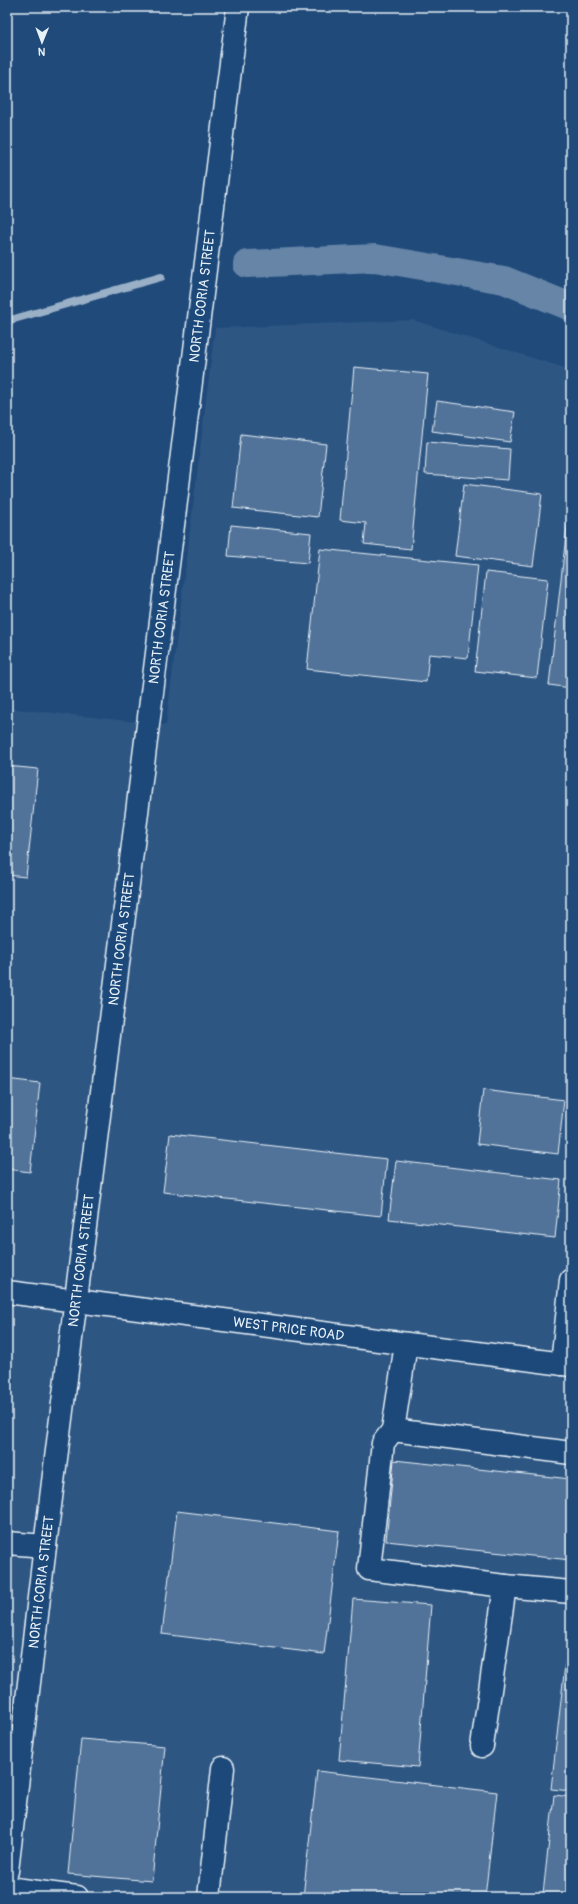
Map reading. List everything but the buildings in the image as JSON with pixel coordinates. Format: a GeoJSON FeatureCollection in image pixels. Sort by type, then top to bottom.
{"type":"FeatureCollection","features":[{"type":"Feature","properties":{"kind":"street","name":"NORTH CORIA STREET"},"geometry":{"type":"LineString","coordinates":[[7,1870],[16,1718],[45,1546],[238,7]]}},
{"type":"Feature","properties":{"kind":"street"},"geometry":{"type":"LineString","coordinates":[[567,1364],[571,1280]]}},
{"type":"Feature","properties":{"kind":"street","name":"WEST PRICE ROAD"},"geometry":{"type":"LineString","coordinates":[[7,1292],[567,1364]]}},
{"type":"Feature","properties":{"kind":"street"},"geometry":{"type":"LineString","coordinates":[[406,1344],[393,1430],[383,1443],[369,1569],[505,1586],[571,1592]]}},
{"type":"Feature","properties":{"kind":"street"},"geometry":{"type":"LineString","coordinates":[[393,1430],[571,1453]]}},
{"type":"Feature","properties":{"kind":"street"},"geometry":{"type":"LineString","coordinates":[[7,1543],[45,1546]]}},
{"type":"Feature","properties":{"kind":"street"},"geometry":{"type":"LineString","coordinates":[[482,1746],[505,1586]]}},
{"type":"Feature","properties":{"kind":"street"},"geometry":{"type":"LineString","coordinates":[[209,1897],[223,1768]]}},
{"type":"Feature","properties":{"kind":"street"},"geometry":{"type":"LineString","coordinates":[[7,1888],[77,1897]]}},
{"type":"Feature","properties":{"kind":"shaded area"},"geometry":{"type":"Polygon","coordinates":[[[413,320],[571,370],[571,1897],[7,1897],[7,708],[166,725],[215,328],[413,320]]]}},
{"type":"Feature","properties":{"kind":"waterway"},"geometry":{"type":"LineString","coordinates":[[247,264],[375,258],[504,280],[571,307]]}},
{"type":"Feature","properties":{"kind":"waterway"},"geometry":{"type":"LineString","coordinates":[[7,321],[161,277]]}}]}
